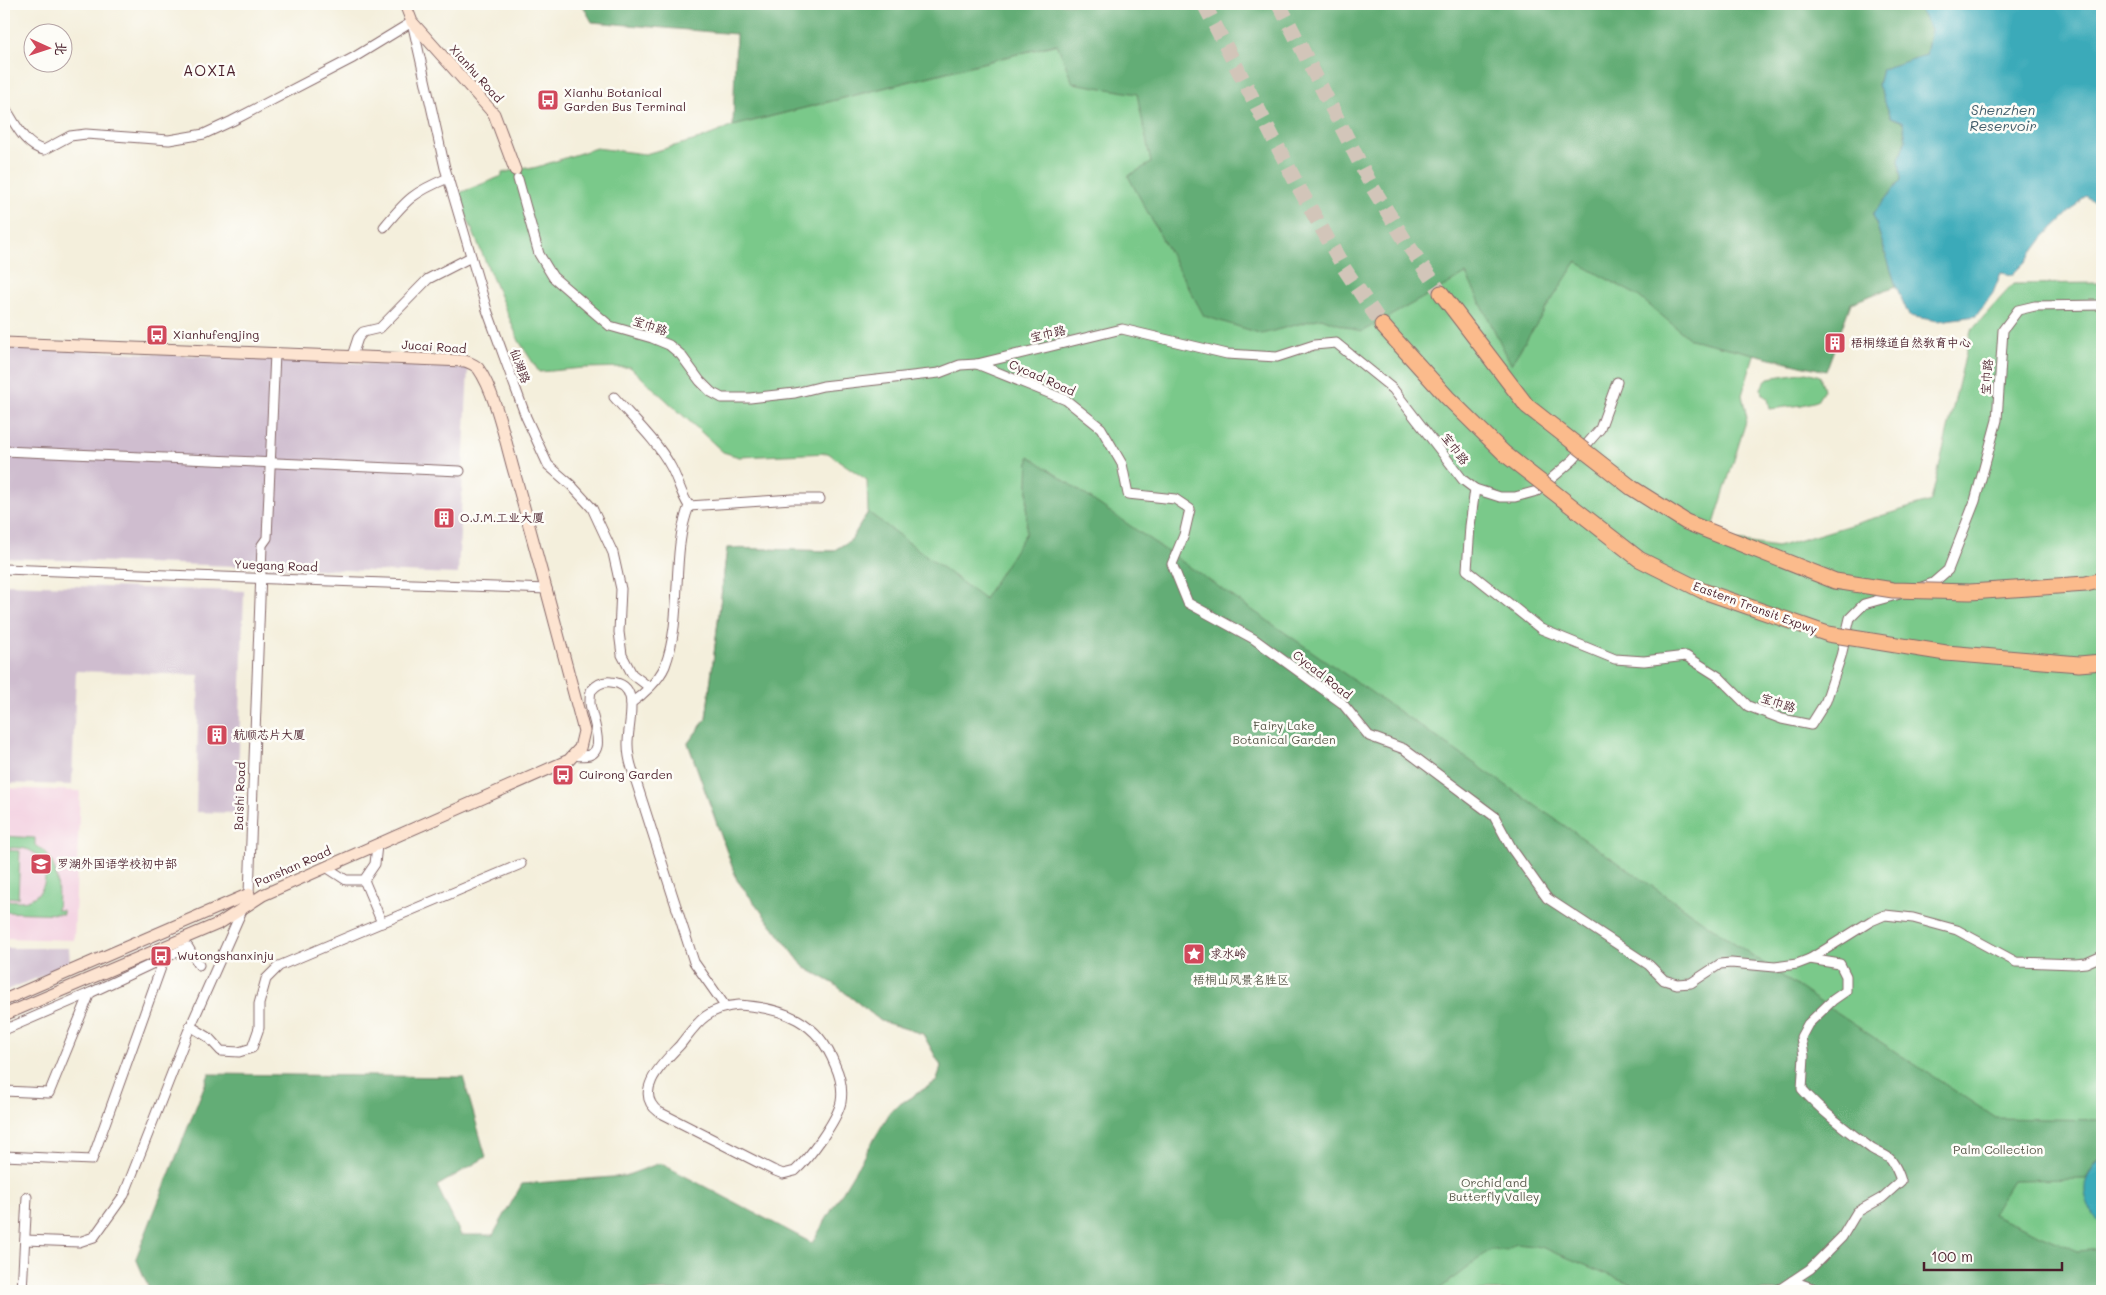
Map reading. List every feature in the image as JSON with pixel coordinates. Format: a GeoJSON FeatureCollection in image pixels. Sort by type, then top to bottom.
{"type":"FeatureCollection","features":[{"type":"Feature","properties":{"kind":"highway"},"geometry":{"type":"LineString","coordinates":[[1441,293],[1527,406],[1632,488],[1686,522],[1835,581],[1893,590],[1970,592],[2069,586],[2102,580]]}},
{"type":"Feature","properties":{"kind":"highway","name":"Eastern Transit Expwy"},"geometry":{"type":"LineString","coordinates":[[1382,325],[1447,397],[1505,454],[1639,559],[1712,594],[1828,634],[1946,654],[2079,664],[2102,662]]}},
{"type":"Feature","properties":{"kind":"street","name":"Xianhu Road"},"geometry":{"type":"LineString","coordinates":[[406,4],[412,22],[494,114],[517,175]]}},
{"type":"Feature","properties":{"kind":"street"},"geometry":{"type":"LineString","coordinates":[[4,106],[26,139],[35,148],[44,150],[70,136],[86,134],[149,140],[186,139],[204,134],[232,121],[352,58],[412,22]]}},
{"type":"Feature","properties":{"kind":"street","name":"仙湖路"},"geometry":{"type":"LineString","coordinates":[[412,22],[448,178],[487,310],[526,417],[548,465],[571,484],[592,508],[614,553],[621,589],[619,632],[622,655],[632,674],[649,687]]}},
{"type":"Feature","properties":{"kind":"street","name":"宝巾路"},"geometry":{"type":"LineString","coordinates":[[517,175],[539,254],[553,277],[610,326],[652,338],[670,346],[682,355],[700,381],[711,392],[722,398],[750,398],[795,393],[823,386],[939,373],[960,365],[977,364],[1122,329],[1227,354],[1277,357],[1314,345],[1336,343],[1394,389],[1463,480],[1475,489],[1467,570],[1541,629],[1615,659],[1644,661],[1686,656],[1719,677],[1748,706],[1782,719],[1810,725],[1826,701],[1850,618],[1864,604],[1933,583],[1948,570],[1975,501],[1995,430],[2003,330],[2018,310],[2035,306],[2102,305]]}},
{"type":"Feature","properties":{"kind":"street"},"geometry":{"type":"LineString","coordinates":[[384,227],[402,205],[419,190],[448,178]]}},
{"type":"Feature","properties":{"kind":"street"},"geometry":{"type":"LineString","coordinates":[[352,356],[358,338],[363,332],[380,328],[428,279],[471,257]]}},
{"type":"Feature","properties":{"kind":"street","name":"Jucai Road"},"geometry":{"type":"LineString","coordinates":[[4,343],[465,361],[477,367],[498,415],[547,589],[584,731],[583,740],[572,757]]}},
{"type":"Feature","properties":{"kind":"street","name":"Baishi Road"},"geometry":{"type":"LineString","coordinates":[[249,894],[262,545],[267,538],[275,353]]}},
{"type":"Feature","properties":{"kind":"street","name":"Cycad Road"},"geometry":{"type":"LineString","coordinates":[[977,364],[1066,400],[1101,428],[1122,464],[1128,494],[1174,499],[1190,509],[1184,535],[1172,564],[1188,603],[1254,639],[1342,703],[1369,736],[1404,749],[1494,816],[1512,849],[1547,898],[1649,964],[1664,980],[1677,984],[1691,982],[1720,964],[1732,963],[1785,967],[1810,959]]}},
{"type":"Feature","properties":{"kind":"street"},"geometry":{"type":"LineString","coordinates":[[1475,489],[1500,497],[1514,497],[1538,491],[1573,460],[1600,429],[1617,382]]}},
{"type":"Feature","properties":{"kind":"street"},"geometry":{"type":"LineString","coordinates":[[614,398],[671,467],[681,493],[689,506]]}},
{"type":"Feature","properties":{"kind":"street"},"geometry":{"type":"LineString","coordinates":[[4,452],[460,471]]}},
{"type":"Feature","properties":{"kind":"street"},"geometry":{"type":"LineString","coordinates":[[689,506],[820,499]]}},
{"type":"Feature","properties":{"kind":"street"},"geometry":{"type":"LineString","coordinates":[[632,703],[649,687],[664,668],[675,625],[683,522],[689,506]]}},
{"type":"Feature","properties":{"kind":"street","name":"Yuegang Road"},"geometry":{"type":"LineString","coordinates":[[4,569],[547,589]]}},
{"type":"Feature","properties":{"kind":"street"},"geometry":{"type":"LineString","coordinates":[[572,757],[589,756],[597,746],[597,730],[590,703],[591,691],[595,686],[603,682],[619,683],[626,687],[632,703],[628,744],[633,772],[694,962],[726,1006]]}},
{"type":"Feature","properties":{"kind":"street","name":"Panshan Road"},"geometry":{"type":"LineString","coordinates":[[4,1015],[220,923],[263,895],[572,757]]}},
{"type":"Feature","properties":{"kind":"street"},"geometry":{"type":"LineString","coordinates":[[364,880],[375,864],[377,845]]}},
{"type":"Feature","properties":{"kind":"street"},"geometry":{"type":"LineString","coordinates":[[190,1026],[208,1037],[221,1051],[238,1052],[252,1048],[260,1028],[259,1004],[266,980],[279,966],[521,864]]}},
{"type":"Feature","properties":{"kind":"street"},"geometry":{"type":"LineString","coordinates":[[326,867],[346,880],[364,880]]}},
{"type":"Feature","properties":{"kind":"street"},"geometry":{"type":"LineString","coordinates":[[364,880],[382,923]]}},
{"type":"Feature","properties":{"kind":"street","name":"Panshan Road"},"geometry":{"type":"LineString","coordinates":[[4,1000],[249,894]]}},
{"type":"Feature","properties":{"kind":"street"},"geometry":{"type":"LineString","coordinates":[[26,1240],[79,1242],[94,1237],[124,1195],[190,1026],[243,908]]}},
{"type":"Feature","properties":{"kind":"street"},"geometry":{"type":"LineString","coordinates":[[1810,959],[1879,916],[1893,915],[1913,918],[1957,930],[2016,962],[2086,963],[2102,956]]}},
{"type":"Feature","properties":{"kind":"street"},"geometry":{"type":"LineString","coordinates":[[4,1030],[90,993],[188,947],[199,965]]}},
{"type":"Feature","properties":{"kind":"street"},"geometry":{"type":"LineString","coordinates":[[4,1156],[92,1160],[164,959]]}},
{"type":"Feature","properties":{"kind":"street"},"geometry":{"type":"LineString","coordinates":[[1777,1291],[1810,1269],[1842,1237],[1857,1212],[1882,1198],[1901,1181],[1898,1171],[1890,1158],[1876,1152],[1840,1125],[1802,1089],[1804,1056],[1801,1037],[1808,1024],[1833,1000],[1846,991],[1846,976],[1840,964],[1810,959]]}},
{"type":"Feature","properties":{"kind":"street"},"geometry":{"type":"LineString","coordinates":[[4,1091],[49,1094],[90,993]]}},
{"type":"Feature","properties":{"kind":"street"},"geometry":{"type":"LineString","coordinates":[[726,1006],[754,1006],[786,1013],[812,1029],[823,1040],[831,1054],[842,1093],[839,1110],[828,1129],[794,1171],[783,1174],[773,1170],[659,1112],[651,1103],[648,1090],[655,1073],[704,1018],[726,1006]]}},
{"type":"Feature","properties":{"kind":"street"},"geometry":{"type":"LineString","coordinates":[[22,1291],[27,1197]]}},
{"type":"Feature","properties":{"kind":"street"},"geometry":{"type":"LineString","coordinates":[[1792,1281],[1821,1291]]}},
{"type":"Feature","properties":{"kind":"shaded area"},"geometry":{"type":"Polygon","coordinates":[[[4,347],[468,368],[458,574],[4,558],[4,347]]]}},
{"type":"Feature","properties":{"kind":"shaded area"},"geometry":{"type":"Polygon","coordinates":[[[4,584],[244,591],[237,813],[196,812],[199,675],[76,671],[72,785],[4,783],[4,584]]]}},
{"type":"Feature","properties":{"kind":"shaded area","name":"罗湖外国语学校初中部"},"geometry":{"type":"Polygon","coordinates":[[[4,788],[80,791],[74,940],[4,938],[4,788]]]}},
{"type":"Feature","properties":{"kind":"shaded area"},"geometry":{"type":"Polygon","coordinates":[[[4,948],[69,948],[70,965],[4,991],[4,948]]]}},
{"type":"Feature","properties":{"kind":"green space"},"geometry":{"type":"Polygon","coordinates":[[[582,4],[1916,4],[1931,29],[1926,55],[1882,69],[1878,85],[1891,117],[1903,122],[1906,140],[1899,159],[1901,180],[1873,214],[1896,286],[1851,303],[1826,371],[1690,339],[1638,296],[1576,262],[1511,364],[1466,274],[1361,332],[1321,318],[1262,334],[1204,316],[1128,176],[1151,163],[1137,94],[1073,83],[1057,44],[733,126],[736,34],[592,22],[582,4]]]}},
{"type":"Feature","properties":{"kind":"green space","name":"Fairy Lake Botanical Garden"},"geometry":{"type":"Polygon","coordinates":[[[1057,44],[1766,317],[1742,395],[1747,418],[1710,537],[1777,547],[1931,501],[1971,331],[2013,284],[2102,283],[2102,1291],[840,1291],[892,1109],[937,1081],[941,1066],[923,1034],[881,1021],[833,983],[804,967],[737,880],[688,743],[706,719],[727,548],[833,551],[851,540],[868,512],[867,480],[828,453],[739,457],[723,452],[630,367],[583,368],[539,372],[519,341],[457,194],[502,176],[502,173],[527,167],[528,169],[537,167],[596,148],[645,154],[700,139],[733,126],[1057,44]]]}},
{"type":"Feature","properties":{"kind":"green space"},"geometry":{"type":"Polygon","coordinates":[[[1807,372],[1820,376],[1824,390],[1817,401],[1770,409],[1768,399],[1762,394],[1761,388],[1768,378],[1807,372]]]}},
{"type":"Feature","properties":{"kind":"green space","name":"梧桐山风景名胜区"},"geometry":{"type":"Polygon","coordinates":[[[1029,456],[1817,1000],[1996,1118],[2102,1120],[2102,1158],[2096,1162],[2086,1179],[2013,1180],[1992,1214],[2078,1251],[2102,1249],[2102,1291],[1699,1291],[1699,1286],[1634,1285],[1541,1247],[1516,1244],[1507,1250],[1490,1250],[1437,1291],[150,1291],[136,1258],[209,1074],[463,1077],[486,1157],[437,1186],[461,1235],[493,1235],[522,1184],[625,1176],[660,1163],[812,1243],[892,1109],[937,1081],[941,1066],[923,1034],[881,1021],[833,983],[804,967],[737,880],[688,743],[706,719],[727,548],[833,551],[851,540],[868,512],[984,599],[1026,533],[1029,456]]]}},
{"type":"Feature","properties":{"kind":"green space"},"geometry":{"type":"Polygon","coordinates":[[[4,836],[35,838],[35,845],[49,857],[56,873],[58,891],[57,910],[63,910],[63,914],[4,912],[4,900],[24,901],[35,896],[44,884],[45,877],[42,862],[37,856],[25,849],[4,848],[4,836]]]}},
{"type":"Feature","properties":{"kind":"green space"},"geometry":{"type":"Polygon","coordinates":[[[4,850],[20,851],[18,898],[4,897],[4,850]]]}},
{"type":"Feature","properties":{"kind":"water","name":"Shenzhen Reservoir"},"geometry":{"type":"Polygon","coordinates":[[[1916,4],[2102,4],[2102,204],[2098,204],[2086,196],[2044,237],[2026,261],[2012,275],[2001,273],[1993,293],[1976,316],[1938,321],[1909,316],[1896,286],[1873,214],[1901,180],[1899,159],[1906,140],[1903,122],[1891,117],[1878,85],[1882,69],[1926,55],[1931,29],[1916,4]]]}},
{"type":"Feature","properties":{"kind":"water"},"geometry":{"type":"Polygon","coordinates":[[[2102,1158],[2102,1221],[2098,1221],[2088,1204],[2085,1186],[2092,1169],[2102,1158]]]}},
{"type":"Feature","properties":{"kind":"tunnel"},"geometry":{"type":"LineString","coordinates":[[1204,4],[1299,188],[1344,268],[1382,325]]}},
{"type":"Feature","properties":{"kind":"tunnel"},"geometry":{"type":"LineString","coordinates":[[1279,4],[1371,185],[1406,242],[1441,293]]}},
{"type":"Feature","properties":{"kind":"place","name":"Xianhu Botanical Garden Bus Terminal"},"geometry":{"type":"Point","coordinates":[548,100]}},
{"type":"Feature","properties":{"kind":"place","name":"Xianhufengjing"},"geometry":{"type":"Point","coordinates":[157,335]}},
{"type":"Feature","properties":{"kind":"place","name":"梧桐绿道自然教育中心"},"geometry":{"type":"Point","coordinates":[1835,343]}},
{"type":"Feature","properties":{"kind":"place","name":"O.J.M.工业大厦"},"geometry":{"type":"Point","coordinates":[444,518]}},
{"type":"Feature","properties":{"kind":"place","name":"航顺芯片大厦"},"geometry":{"type":"Point","coordinates":[217,735]}},
{"type":"Feature","properties":{"kind":"place","name":"Cuirong Garden"},"geometry":{"type":"Point","coordinates":[563,775]}},
{"type":"Feature","properties":{"kind":"place","name":"罗湖外国语学校初中部"},"geometry":{"type":"Point","coordinates":[41,864]}},
{"type":"Feature","properties":{"kind":"place","name":"求水岭"},"geometry":{"type":"Point","coordinates":[1194,954]}},
{"type":"Feature","properties":{"kind":"place","name":"Wutongshanxinju"},"geometry":{"type":"Point","coordinates":[161,956]}},
{"type":"Feature","properties":{"kind":"district","name":"AOXIA"},"geometry":{"type":"Point","coordinates":[210,71]}},
{"type":"Feature","properties":{"kind":"park label","name":"Palm Collection"},"geometry":{"type":"Point","coordinates":[1998,1150]}},
{"type":"Feature","properties":{"kind":"park label","name":"Orchid and Butterfly Valley"},"geometry":{"type":"Point","coordinates":[1494,1190]}}]}
